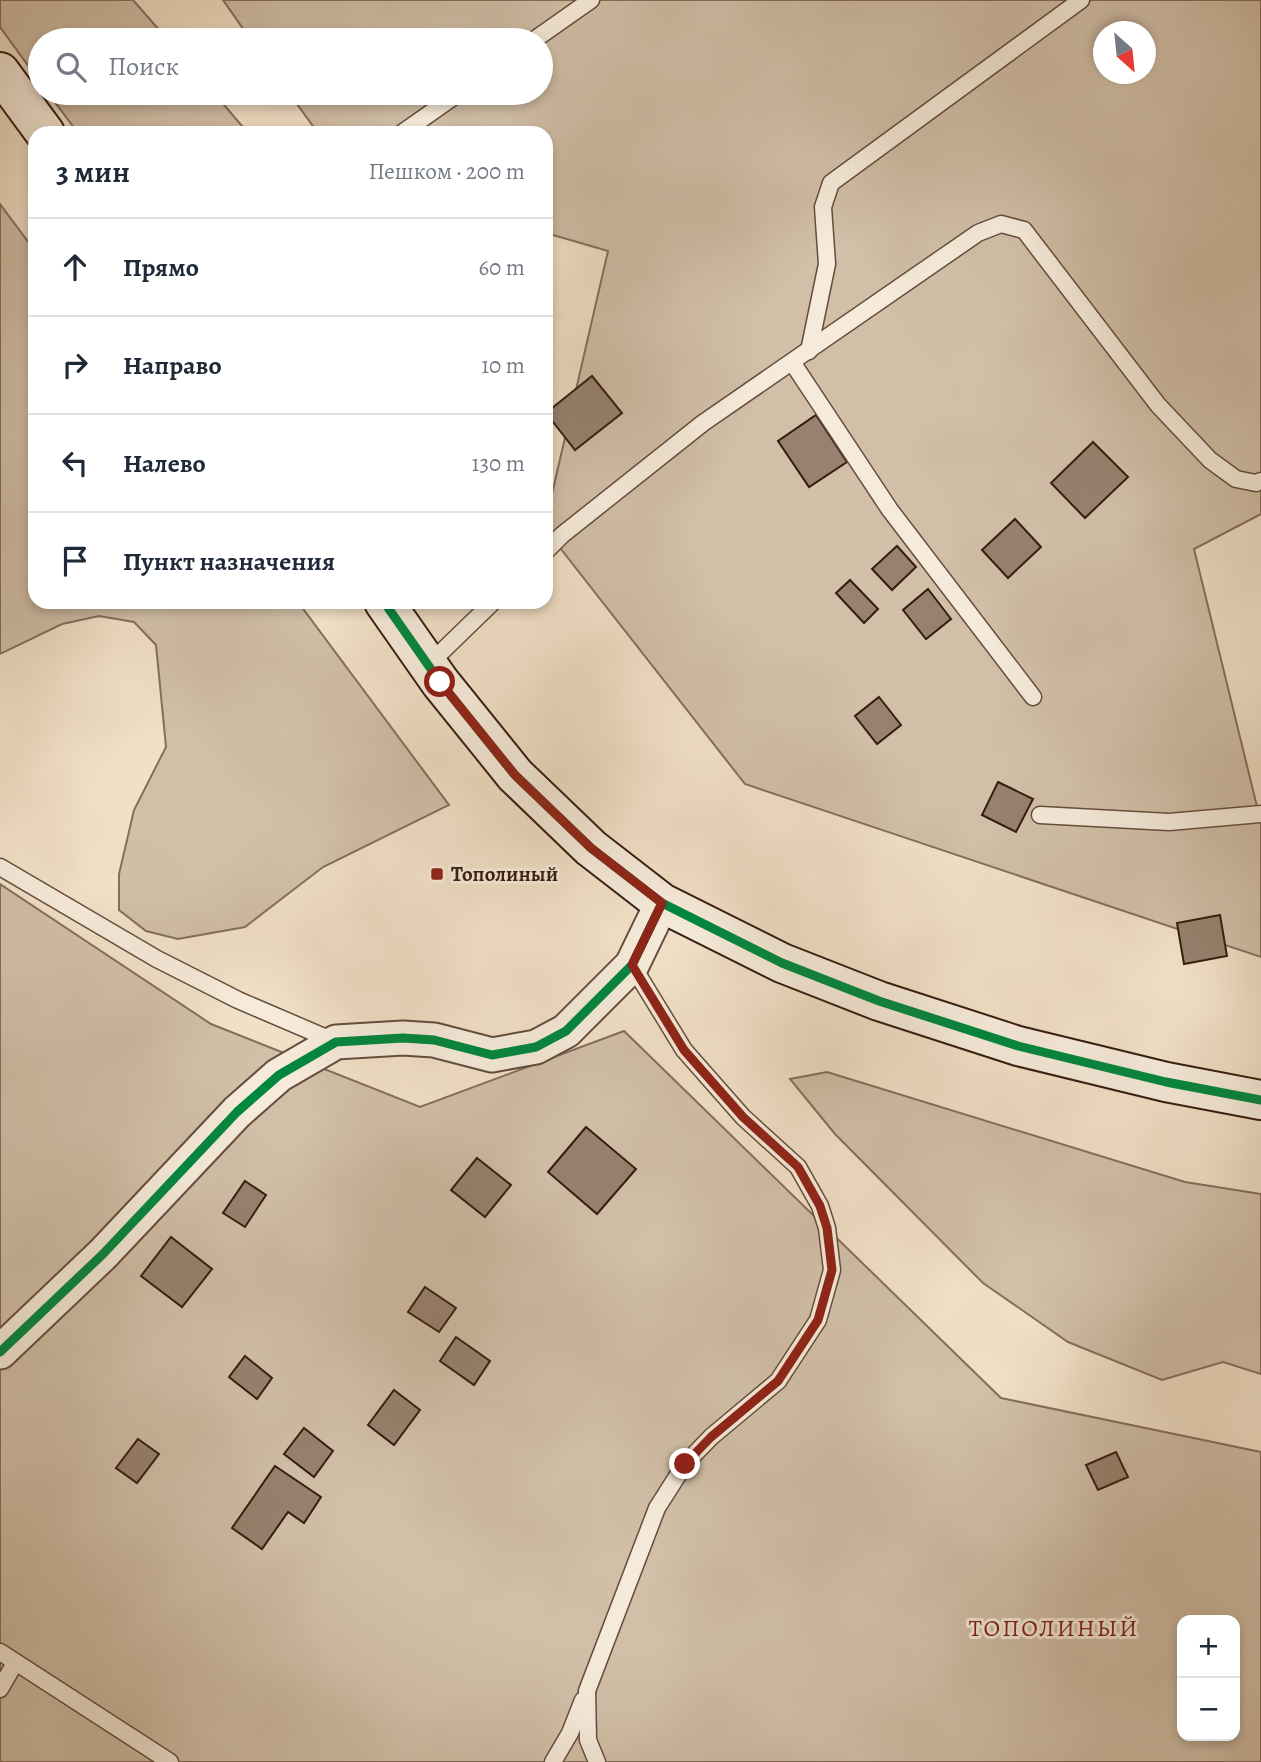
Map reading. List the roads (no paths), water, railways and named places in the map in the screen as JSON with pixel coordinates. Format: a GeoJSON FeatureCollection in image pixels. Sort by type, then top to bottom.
{"type":"FeatureCollection","features":[{"type":"Feature","properties":{"kind":"street"},"geometry":{"type":"LineString","coordinates":[[0,72],[40,126]]}},
{"type":"Feature","properties":{"kind":"street"},"geometry":{"type":"LineString","coordinates":[[389,609],[428,665],[515,775],[591,848],[662,903],[782,963],[879,1001],[1018,1046],[1166,1083],[1261,1100]]}},
{"type":"Feature","properties":{"kind":"street"},"geometry":{"type":"LineString","coordinates":[[0,1352],[103,1254],[237,1112],[279,1076],[336,1042],[403,1038],[435,1040],[492,1055],[536,1047],[566,1031],[632,965],[662,903]]}},
{"type":"Feature","properties":{"kind":"lane"},"geometry":{"type":"LineString","coordinates":[[551,28],[591,0]]}},
{"type":"Feature","properties":{"kind":"lane"},"geometry":{"type":"LineString","coordinates":[[809,351],[827,264],[823,207],[831,183],[1081,0]]}},
{"type":"Feature","properties":{"kind":"lane"},"geometry":{"type":"LineString","coordinates":[[412,126],[442,105]]}},
{"type":"Feature","properties":{"kind":"lane"},"geometry":{"type":"LineString","coordinates":[[553,544],[703,423],[978,233],[1001,224],[1024,230],[1158,405],[1210,460],[1236,479],[1256,483],[1261,481]]}},
{"type":"Feature","properties":{"kind":"lane"},"geometry":{"type":"LineString","coordinates":[[792,362],[890,510],[1033,697]]}},
{"type":"Feature","properties":{"kind":"lane"},"geometry":{"type":"LineString","coordinates":[[428,665],[486,609]]}},
{"type":"Feature","properties":{"kind":"lane"},"geometry":{"type":"LineString","coordinates":[[1040,815],[1169,822],[1261,814]]}},
{"type":"Feature","properties":{"kind":"lane"},"geometry":{"type":"LineString","coordinates":[[0,867],[157,959],[238,1000],[336,1042]]}},
{"type":"Feature","properties":{"kind":"lane"},"geometry":{"type":"LineString","coordinates":[[553,1762],[570,1733],[657,1508],[685,1464],[711,1437],[778,1381],[818,1320],[832,1270],[827,1228],[820,1206],[798,1167],[743,1117],[684,1050],[632,965]]}},
{"type":"Feature","properties":{"kind":"lane"},"geometry":{"type":"LineString","coordinates":[[0,1652],[170,1762]]}},
{"type":"Feature","properties":{"kind":"lane"},"geometry":{"type":"LineString","coordinates":[[0,1689],[15,1663]]}},
{"type":"Feature","properties":{"kind":"lane"},"geometry":{"type":"LineString","coordinates":[[587,1691],[588,1741],[597,1762]]}},
{"type":"Feature","properties":{"kind":"place","name":"Тополиный"},"geometry":{"type":"Point","coordinates":[437,874]}},
{"type":"Feature","properties":{"kind":"district","name":"ТОПОЛИНЫЙ"},"geometry":{"type":"Point","coordinates":[1054,1628]}}]}
